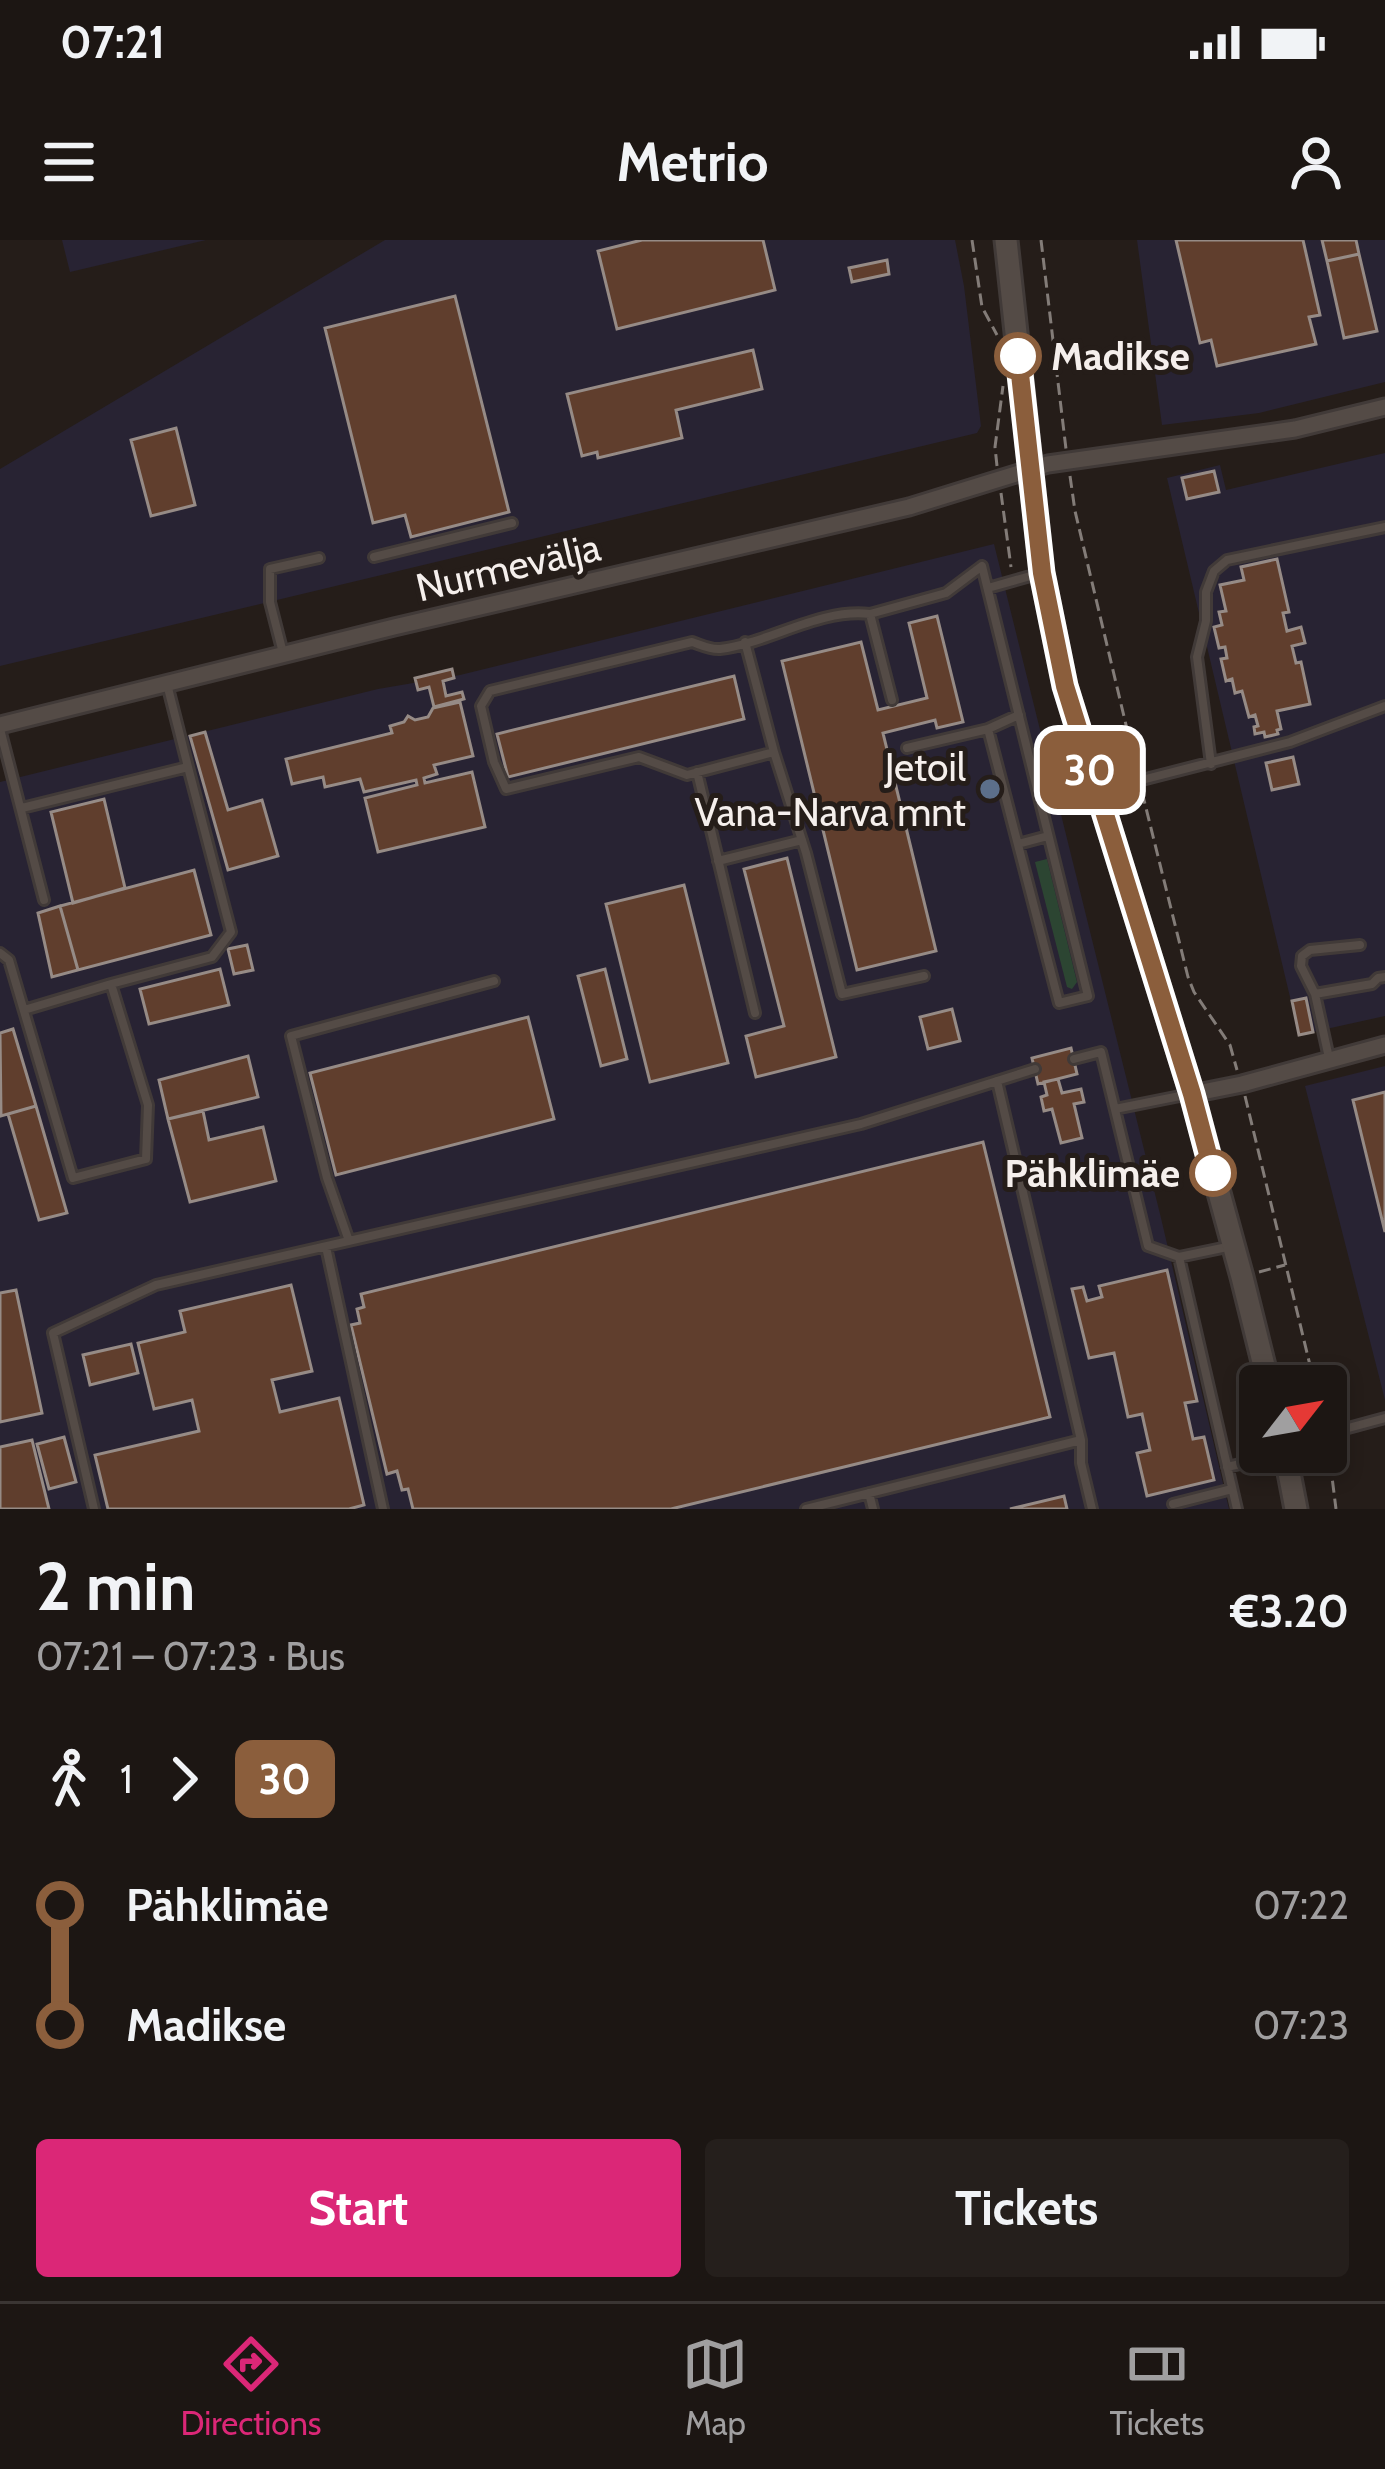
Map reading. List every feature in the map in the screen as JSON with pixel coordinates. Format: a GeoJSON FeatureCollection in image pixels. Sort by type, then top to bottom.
{"type":"FeatureCollection","features":[{"type":"Feature","properties":{"kind":"main road"},"geometry":{"type":"LineString","coordinates":[[1006,240],[1042,573],[1065,686],[1192,1094],[1264,1365]]}},
{"type":"Feature","properties":{"kind":"main road"},"geometry":{"type":"LineString","coordinates":[[1289,1473],[1296,1509]]}},
{"type":"Feature","properties":{"kind":"street"},"geometry":{"type":"LineString","coordinates":[[1030,469],[1295,428],[1385,407]]}},
{"type":"Feature","properties":{"kind":"street","name":"Nurmevälja"},"geometry":{"type":"LineString","coordinates":[[0,727],[166,683],[909,507],[1030,469]]}},
{"type":"Feature","properties":{"kind":"street"},"geometry":{"type":"LineString","coordinates":[[1192,1094],[1385,1045]]}},
{"type":"Feature","properties":{"kind":"lane"},"geometry":{"type":"LineString","coordinates":[[374,557],[512,523]]}},
{"type":"Feature","properties":{"kind":"lane"},"geometry":{"type":"LineString","coordinates":[[1211,764],[1197,657],[1214,572],[1227,560],[1385,527]]}},
{"type":"Feature","properties":{"kind":"lane"},"geometry":{"type":"LineString","coordinates":[[283,655],[270,602],[270,568],[319,558]]}},
{"type":"Feature","properties":{"kind":"lane"},"geometry":{"type":"LineString","coordinates":[[774,752],[687,775],[639,757],[506,789],[494,762],[481,706],[490,691],[692,642],[716,650],[851,611],[870,614],[946,592],[982,566],[1088,996],[1059,1003],[988,729]]}},
{"type":"Feature","properties":{"kind":"lane"},"geometry":{"type":"LineString","coordinates":[[988,588],[1042,573]]}},
{"type":"Feature","properties":{"kind":"lane"},"geometry":{"type":"LineString","coordinates":[[870,614],[892,700]]}},
{"type":"Feature","properties":{"kind":"lane"},"geometry":{"type":"LineString","coordinates":[[745,642],[842,994],[924,976]]}},
{"type":"Feature","properties":{"kind":"lane"},"geometry":{"type":"LineString","coordinates":[[24,1010],[212,957],[231,932],[166,683]]}},
{"type":"Feature","properties":{"kind":"lane"},"geometry":{"type":"LineString","coordinates":[[1097,792],[1290,742],[1385,706]]}},
{"type":"Feature","properties":{"kind":"lane"},"geometry":{"type":"LineString","coordinates":[[907,748],[988,729],[1018,715]]}},
{"type":"Feature","properties":{"kind":"lane"},"geometry":{"type":"LineString","coordinates":[[0,727],[44,900]]}},
{"type":"Feature","properties":{"kind":"lane"},"geometry":{"type":"LineString","coordinates":[[22,808],[188,767]]}},
{"type":"Feature","properties":{"kind":"lane"},"geometry":{"type":"LineString","coordinates":[[697,772],[755,1013]]}},
{"type":"Feature","properties":{"kind":"lane"},"geometry":{"type":"LineString","coordinates":[[1018,844],[1048,836]]}},
{"type":"Feature","properties":{"kind":"lane"},"geometry":{"type":"LineString","coordinates":[[718,861],[802,840]]}},
{"type":"Feature","properties":{"kind":"lane"},"geometry":{"type":"LineString","coordinates":[[1329,1059],[1302,956],[1310,950],[1360,945]]}},
{"type":"Feature","properties":{"kind":"lane"},"geometry":{"type":"LineString","coordinates":[[0,953],[9,960],[73,1178],[146,1160],[148,1105],[111,984]]}},
{"type":"Feature","properties":{"kind":"lane"},"geometry":{"type":"LineString","coordinates":[[1315,994],[1372,984],[1385,977]]}},
{"type":"Feature","properties":{"kind":"lane"},"geometry":{"type":"LineString","coordinates":[[349,1241],[327,1178],[291,1036],[494,981]]}},
{"type":"Feature","properties":{"kind":"lane"},"geometry":{"type":"LineString","coordinates":[[1074,1059],[1100,1052],[1148,1246],[1179,1257],[1233,1246]]}},
{"type":"Feature","properties":{"kind":"lane"},"geometry":{"type":"LineString","coordinates":[[94,1509],[53,1333],[156,1285],[861,1124],[1034,1069]]}},
{"type":"Feature","properties":{"kind":"lane"},"geometry":{"type":"LineString","coordinates":[[998,1081],[1081,1441],[1092,1509]]}},
{"type":"Feature","properties":{"kind":"lane"},"geometry":{"type":"LineString","coordinates":[[1115,1109],[1192,1094]]}},
{"type":"Feature","properties":{"kind":"lane"},"geometry":{"type":"LineString","coordinates":[[326,1246],[383,1509]]}},
{"type":"Feature","properties":{"kind":"lane"},"geometry":{"type":"LineString","coordinates":[[1179,1257],[1237,1509]]}},
{"type":"Feature","properties":{"kind":"lane"},"geometry":{"type":"LineString","coordinates":[[1347,1428],[1385,1418]]}},
{"type":"Feature","properties":{"kind":"lane"},"geometry":{"type":"LineString","coordinates":[[806,1509],[1081,1441]]}},
{"type":"Feature","properties":{"kind":"lane"},"geometry":{"type":"LineString","coordinates":[[1227,1467],[1239,1464]]}},
{"type":"Feature","properties":{"kind":"lane"},"geometry":{"type":"LineString","coordinates":[[1173,1504],[1232,1490]]}},
{"type":"Feature","properties":{"kind":"lane"},"geometry":{"type":"LineString","coordinates":[[869,1493],[873,1509]]}},
{"type":"Feature","properties":{"kind":"path"},"geometry":{"type":"LineString","coordinates":[[972,240],[982,308],[1000,346]]}},
{"type":"Feature","properties":{"kind":"path"},"geometry":{"type":"LineString","coordinates":[[1040,240],[1075,511],[1139,780],[1188,977],[1230,1045],[1242,1084],[1310,1365]]}},
{"type":"Feature","properties":{"kind":"path"},"geometry":{"type":"LineString","coordinates":[[1003,382],[995,447],[1012,581]]}},
{"type":"Feature","properties":{"kind":"path"},"geometry":{"type":"LineString","coordinates":[[1252,1274],[1286,1265]]}},
{"type":"Feature","properties":{"kind":"path"},"geometry":{"type":"LineString","coordinates":[[1331,1473],[1336,1509]]}},
{"type":"Feature","properties":{"kind":"shaded area"},"geometry":{"type":"Polygon","coordinates":[[[62,240],[206,240],[70,272],[62,240]]]}},
{"type":"Feature","properties":{"kind":"shaded area"},"geometry":{"type":"Polygon","coordinates":[[[385,240],[955,240],[981,426],[977,433],[0,666],[0,469],[385,240]]]}},
{"type":"Feature","properties":{"kind":"shaded area"},"geometry":{"type":"Polygon","coordinates":[[[1137,240],[1385,240],[1385,382],[1259,413],[1162,425],[1137,240]]]}},
{"type":"Feature","properties":{"kind":"shaded area"},"geometry":{"type":"Polygon","coordinates":[[[1385,453],[1385,1016],[1299,1035],[1167,478],[1220,465],[1226,490],[1385,453]]]}},
{"type":"Feature","properties":{"kind":"shaded area"},"geometry":{"type":"Polygon","coordinates":[[[994,544],[1229,1509],[0,1509],[0,782],[994,544]]]}},
{"type":"Feature","properties":{"kind":"shaded area"},"geometry":{"type":"Polygon","coordinates":[[[1385,1066],[1385,1400],[1305,1086],[1385,1066]]]}},
{"type":"Feature","properties":{"kind":"green space"},"geometry":{"type":"Polygon","coordinates":[[[1047,859],[1077,982],[1072,989],[1067,987],[1035,862],[1047,859]]]}},
{"type":"Feature","properties":{"kind":"building"},"geometry":{"type":"Polygon","coordinates":[[[642,240],[763,240],[775,290],[617,329],[598,251],[642,240]]]}},
{"type":"Feature","properties":{"kind":"building"},"geometry":{"type":"Polygon","coordinates":[[[1176,240],[1303,240],[1320,315],[1309,317],[1316,344],[1217,366],[1211,340],[1200,343],[1176,240]]]}},
{"type":"Feature","properties":{"kind":"building"},"geometry":{"type":"Polygon","coordinates":[[[1322,240],[1356,240],[1359,254],[1327,261],[1322,240]]]}},
{"type":"Feature","properties":{"kind":"building"},"geometry":{"type":"Polygon","coordinates":[[[1359,254],[1377,331],[1344,338],[1327,261],[1359,254]]]}},
{"type":"Feature","properties":{"kind":"building"},"geometry":{"type":"Polygon","coordinates":[[[887,260],[889,274],[852,282],[849,268],[887,260]]]}},
{"type":"Feature","properties":{"kind":"building"},"geometry":{"type":"Polygon","coordinates":[[[455,296],[509,512],[411,537],[405,515],[373,523],[325,328],[455,296]]]}},
{"type":"Feature","properties":{"kind":"building"},"geometry":{"type":"Polygon","coordinates":[[[753,350],[762,389],[676,410],[682,438],[598,458],[597,452],[582,456],[567,394],[753,350]]]}},
{"type":"Feature","properties":{"kind":"building"},"geometry":{"type":"Polygon","coordinates":[[[176,428],[195,505],[151,516],[131,440],[176,428]]]}},
{"type":"Feature","properties":{"kind":"building"},"geometry":{"type":"Polygon","coordinates":[[[1214,471],[1219,492],[1187,499],[1182,478],[1214,471]]]}},
{"type":"Feature","properties":{"kind":"building"},"geometry":{"type":"Polygon","coordinates":[[[1277,559],[1289,612],[1283,613],[1287,631],[1301,627],[1305,643],[1292,646],[1296,663],[1301,662],[1310,704],[1277,711],[1281,729],[1265,737],[1264,732],[1255,734],[1255,715],[1249,717],[1242,691],[1235,693],[1232,679],[1226,681],[1221,659],[1227,658],[1225,647],[1219,648],[1214,627],[1222,625],[1219,612],[1226,611],[1220,585],[1244,580],[1241,567],[1277,559]]]}},
{"type":"Feature","properties":{"kind":"building"},"geometry":{"type":"Polygon","coordinates":[[[937,616],[963,722],[937,728],[935,720],[883,733],[936,951],[857,970],[782,661],[861,642],[878,710],[927,698],[909,623],[937,616]]]}},
{"type":"Feature","properties":{"kind":"building"},"geometry":{"type":"Polygon","coordinates":[[[452,669],[454,678],[443,681],[446,696],[462,692],[464,699],[434,707],[429,687],[418,690],[415,678],[452,669]]]}},
{"type":"Feature","properties":{"kind":"building"},"geometry":{"type":"Polygon","coordinates":[[[734,676],[744,719],[508,777],[497,734],[734,676]]]}},
{"type":"Feature","properties":{"kind":"building"},"geometry":{"type":"Polygon","coordinates":[[[460,702],[473,756],[434,765],[437,774],[424,778],[425,783],[472,772],[485,827],[378,852],[365,798],[417,785],[416,780],[364,792],[360,779],[325,787],[323,777],[292,784],[286,759],[392,733],[390,726],[408,716],[415,720],[428,717],[433,708],[460,702]]]}},
{"type":"Feature","properties":{"kind":"building"},"geometry":{"type":"Polygon","coordinates":[[[205,732],[228,810],[262,800],[278,856],[228,870],[190,736],[205,732]]]}},
{"type":"Feature","properties":{"kind":"building"},"geometry":{"type":"Polygon","coordinates":[[[1293,757],[1299,784],[1272,790],[1266,763],[1293,757]]]}},
{"type":"Feature","properties":{"kind":"building"},"geometry":{"type":"Polygon","coordinates":[[[104,799],[125,888],[73,903],[51,812],[104,799]]]}},
{"type":"Feature","properties":{"kind":"building"},"geometry":{"type":"Polygon","coordinates":[[[787,858],[836,1057],[756,1077],[746,1036],[784,1026],[744,869],[787,858]]]}},
{"type":"Feature","properties":{"kind":"building"},"geometry":{"type":"Polygon","coordinates":[[[194,870],[211,935],[78,970],[60,906],[194,870]]]}},
{"type":"Feature","properties":{"kind":"building"},"geometry":{"type":"Polygon","coordinates":[[[684,885],[728,1063],[650,1082],[606,904],[684,885]]]}},
{"type":"Feature","properties":{"kind":"building"},"geometry":{"type":"Polygon","coordinates":[[[60,906],[78,970],[52,977],[38,913],[60,906]]]}},
{"type":"Feature","properties":{"kind":"building"},"geometry":{"type":"Polygon","coordinates":[[[247,945],[253,970],[234,974],[228,949],[247,945]]]}},
{"type":"Feature","properties":{"kind":"building"},"geometry":{"type":"Polygon","coordinates":[[[220,969],[229,1005],[149,1024],[140,989],[220,969]]]}},
{"type":"Feature","properties":{"kind":"building"},"geometry":{"type":"Polygon","coordinates":[[[605,969],[627,1059],[601,1066],[578,976],[605,969]]]}},
{"type":"Feature","properties":{"kind":"building"},"geometry":{"type":"Polygon","coordinates":[[[1306,998],[1313,1032],[1299,1035],[1292,1001],[1306,998]]]}},
{"type":"Feature","properties":{"kind":"building"},"geometry":{"type":"Polygon","coordinates":[[[952,1009],[960,1041],[928,1049],[920,1017],[952,1009]]]}},
{"type":"Feature","properties":{"kind":"building"},"geometry":{"type":"Polygon","coordinates":[[[528,1017],[554,1119],[336,1175],[310,1073],[528,1017]]]}},
{"type":"Feature","properties":{"kind":"building"},"geometry":{"type":"Polygon","coordinates":[[[13,1029],[36,1106],[1,1116],[0,1033],[13,1029]]]}},
{"type":"Feature","properties":{"kind":"building"},"geometry":{"type":"Polygon","coordinates":[[[1071,1048],[1077,1074],[1038,1084],[1032,1058],[1071,1048]]]}},
{"type":"Feature","properties":{"kind":"building"},"geometry":{"type":"Polygon","coordinates":[[[248,1056],[258,1097],[168,1119],[159,1080],[248,1056]]]}},
{"type":"Feature","properties":{"kind":"building"},"geometry":{"type":"Polygon","coordinates":[[[1058,1079],[1062,1093],[1081,1089],[1084,1102],[1074,1104],[1082,1138],[1061,1143],[1052,1109],[1044,1111],[1041,1097],[1047,1095],[1044,1082],[1058,1079]]]}},
{"type":"Feature","properties":{"kind":"building"},"geometry":{"type":"Polygon","coordinates":[[[1385,1092],[1385,1232],[1353,1100],[1385,1092]]]}},
{"type":"Feature","properties":{"kind":"building"},"geometry":{"type":"Polygon","coordinates":[[[36,1106],[67,1213],[39,1220],[8,1114],[36,1106]]]}},
{"type":"Feature","properties":{"kind":"building"},"geometry":{"type":"Polygon","coordinates":[[[203,1111],[209,1140],[263,1127],[276,1181],[190,1202],[168,1119],[203,1111]]]}},
{"type":"Feature","properties":{"kind":"building"},"geometry":{"type":"Polygon","coordinates":[[[983,1142],[1050,1417],[671,1509],[413,1509],[397,1471],[387,1474],[351,1325],[360,1323],[361,1294],[983,1142]]]}},
{"type":"Feature","properties":{"kind":"building"},"geometry":{"type":"Polygon","coordinates":[[[1167,1270],[1197,1401],[1185,1403],[1193,1439],[1204,1437],[1214,1480],[1147,1496],[1137,1453],[1150,1450],[1142,1414],[1128,1417],[1114,1353],[1089,1358],[1072,1289],[1083,1287],[1087,1301],[1102,1297],[1099,1286],[1167,1270]]]}},
{"type":"Feature","properties":{"kind":"building"},"geometry":{"type":"Polygon","coordinates":[[[291,1285],[312,1371],[272,1380],[280,1412],[339,1398],[364,1505],[349,1509],[108,1509],[95,1455],[199,1431],[192,1400],[154,1409],[138,1343],[185,1332],[180,1311],[291,1285]]]}},
{"type":"Feature","properties":{"kind":"building"},"geometry":{"type":"Polygon","coordinates":[[[16,1290],[42,1413],[0,1422],[0,1293],[16,1290]]]}},
{"type":"Feature","properties":{"kind":"building"},"geometry":{"type":"Polygon","coordinates":[[[131,1344],[138,1373],[90,1385],[83,1355],[131,1344]]]}},
{"type":"Feature","properties":{"kind":"building"},"geometry":{"type":"Polygon","coordinates":[[[64,1437],[76,1482],[49,1489],[37,1444],[64,1437]]]}},
{"type":"Feature","properties":{"kind":"building"},"geometry":{"type":"Polygon","coordinates":[[[32,1440],[49,1509],[0,1509],[0,1447],[32,1440]]]}},
{"type":"Feature","properties":{"kind":"building"},"geometry":{"type":"Polygon","coordinates":[[[1064,1496],[1067,1509],[1010,1509],[1064,1496]]]}},
{"type":"Feature","properties":{"kind":"bus line","name":"30"},"geometry":{"type":"LineString","coordinates":[[1018,356],[1042,573],[1065,686],[1213,1173]]}},
{"type":"Feature","properties":{"kind":"place","name":"Madikse"},"geometry":{"type":"Point","coordinates":[1018,356]}},
{"type":"Feature","properties":{"kind":"place","name":"Jetoil Vana-Narva mnt"},"geometry":{"type":"Point","coordinates":[990,789]}},
{"type":"Feature","properties":{"kind":"place","name":"Pähklimäe"},"geometry":{"type":"Point","coordinates":[1213,1173]}}]}
